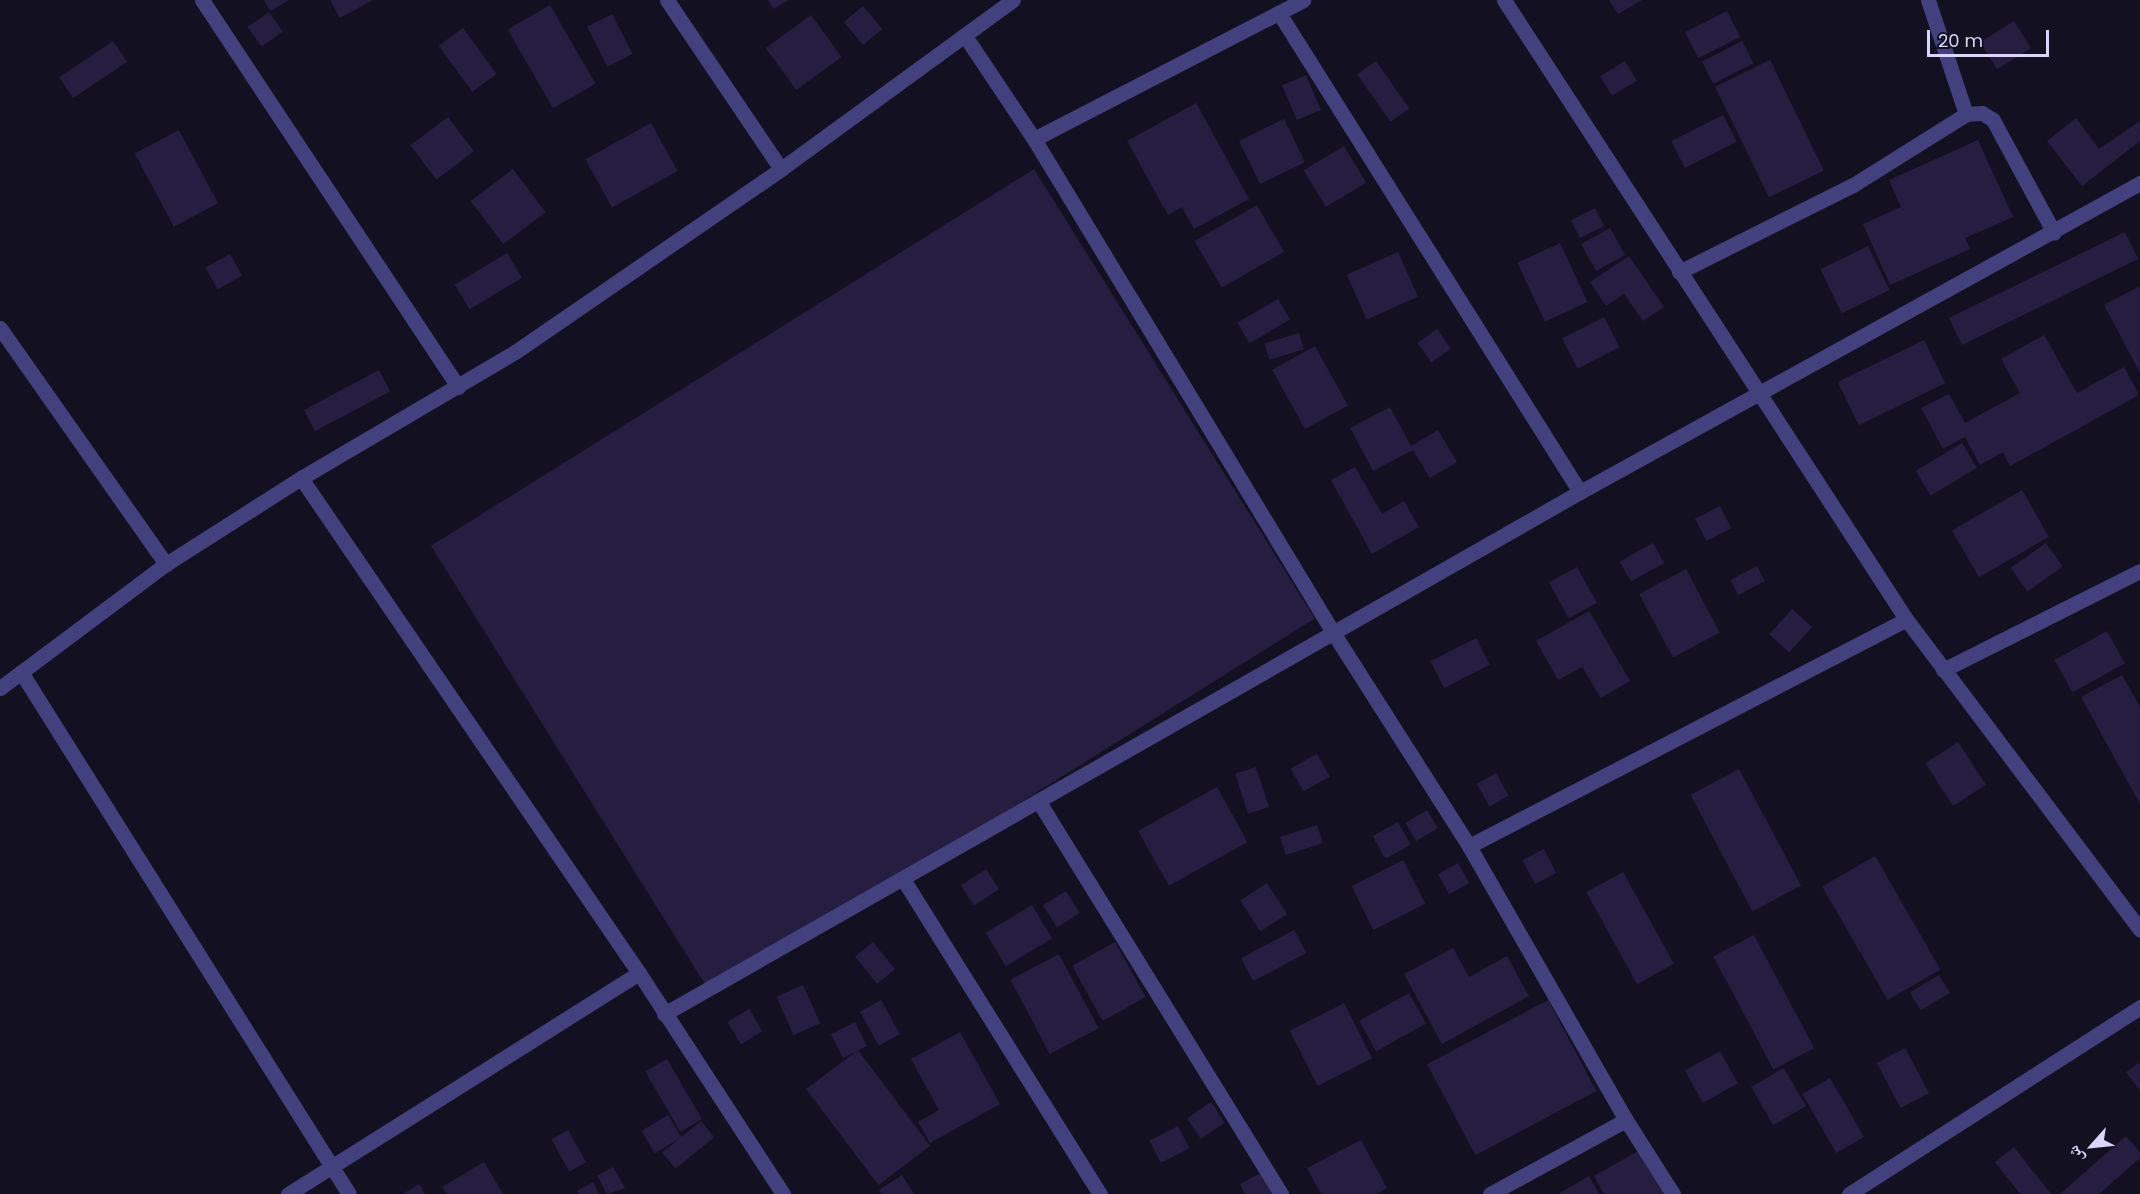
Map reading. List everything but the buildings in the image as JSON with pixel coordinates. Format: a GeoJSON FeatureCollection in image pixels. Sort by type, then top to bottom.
{"type":"FeatureCollection","features":[{"type":"Feature","properties":{"kind":"street"},"geometry":{"type":"LineString","coordinates":[[202,0],[458,387]]}},
{"type":"Feature","properties":{"kind":"street"},"geometry":{"type":"LineString","coordinates":[[667,0],[781,169]]}},
{"type":"Feature","properties":{"kind":"street"},"geometry":{"type":"LineString","coordinates":[[0,688],[166,564],[301,478],[515,352],[781,169],[1013,0]]}},
{"type":"Feature","properties":{"kind":"street"},"geometry":{"type":"LineString","coordinates":[[1034,139],[1303,0]]}},
{"type":"Feature","properties":{"kind":"street"},"geometry":{"type":"LineString","coordinates":[[1504,0],[1758,395],[1906,619],[2140,930]]}},
{"type":"Feature","properties":{"kind":"street"},"geometry":{"type":"LineString","coordinates":[[1928,0],[1966,114]]}},
{"type":"Feature","properties":{"kind":"street"},"geometry":{"type":"LineString","coordinates":[[1279,13],[1580,492]]}},
{"type":"Feature","properties":{"kind":"street"},"geometry":{"type":"LineString","coordinates":[[965,36],[1034,139],[1334,633],[1469,846],[1626,1120],[1673,1194]]}},
{"type":"Feature","properties":{"kind":"street"},"geometry":{"type":"LineString","coordinates":[[1679,272],[1853,185],[1966,114],[1982,113],[1993,120],[2054,233]]}},
{"type":"Feature","properties":{"kind":"street"},"geometry":{"type":"LineString","coordinates":[[664,1014],[1580,492],[2054,233],[2140,183]]}},
{"type":"Feature","properties":{"kind":"street"},"geometry":{"type":"LineString","coordinates":[[0,328],[166,564]]}},
{"type":"Feature","properties":{"kind":"street"},"geometry":{"type":"LineString","coordinates":[[301,478],[639,973],[783,1194]]}},
{"type":"Feature","properties":{"kind":"street"},"geometry":{"type":"LineString","coordinates":[[1943,670],[2140,571]]}},
{"type":"Feature","properties":{"kind":"street"},"geometry":{"type":"LineString","coordinates":[[1469,846],[1906,619]]}},
{"type":"Feature","properties":{"kind":"street"},"geometry":{"type":"LineString","coordinates":[[21,672],[349,1194]]}},
{"type":"Feature","properties":{"kind":"street"},"geometry":{"type":"LineString","coordinates":[[1039,802],[1281,1194]]}},
{"type":"Feature","properties":{"kind":"street"},"geometry":{"type":"LineString","coordinates":[[903,879],[1100,1194]]}},
{"type":"Feature","properties":{"kind":"street"},"geometry":{"type":"LineString","coordinates":[[288,1194],[639,973]]}},
{"type":"Feature","properties":{"kind":"street"},"geometry":{"type":"LineString","coordinates":[[1849,1194],[2140,1007]]}},
{"type":"Feature","properties":{"kind":"street"},"geometry":{"type":"LineString","coordinates":[[1490,1194],[1626,1120]]}}]}
